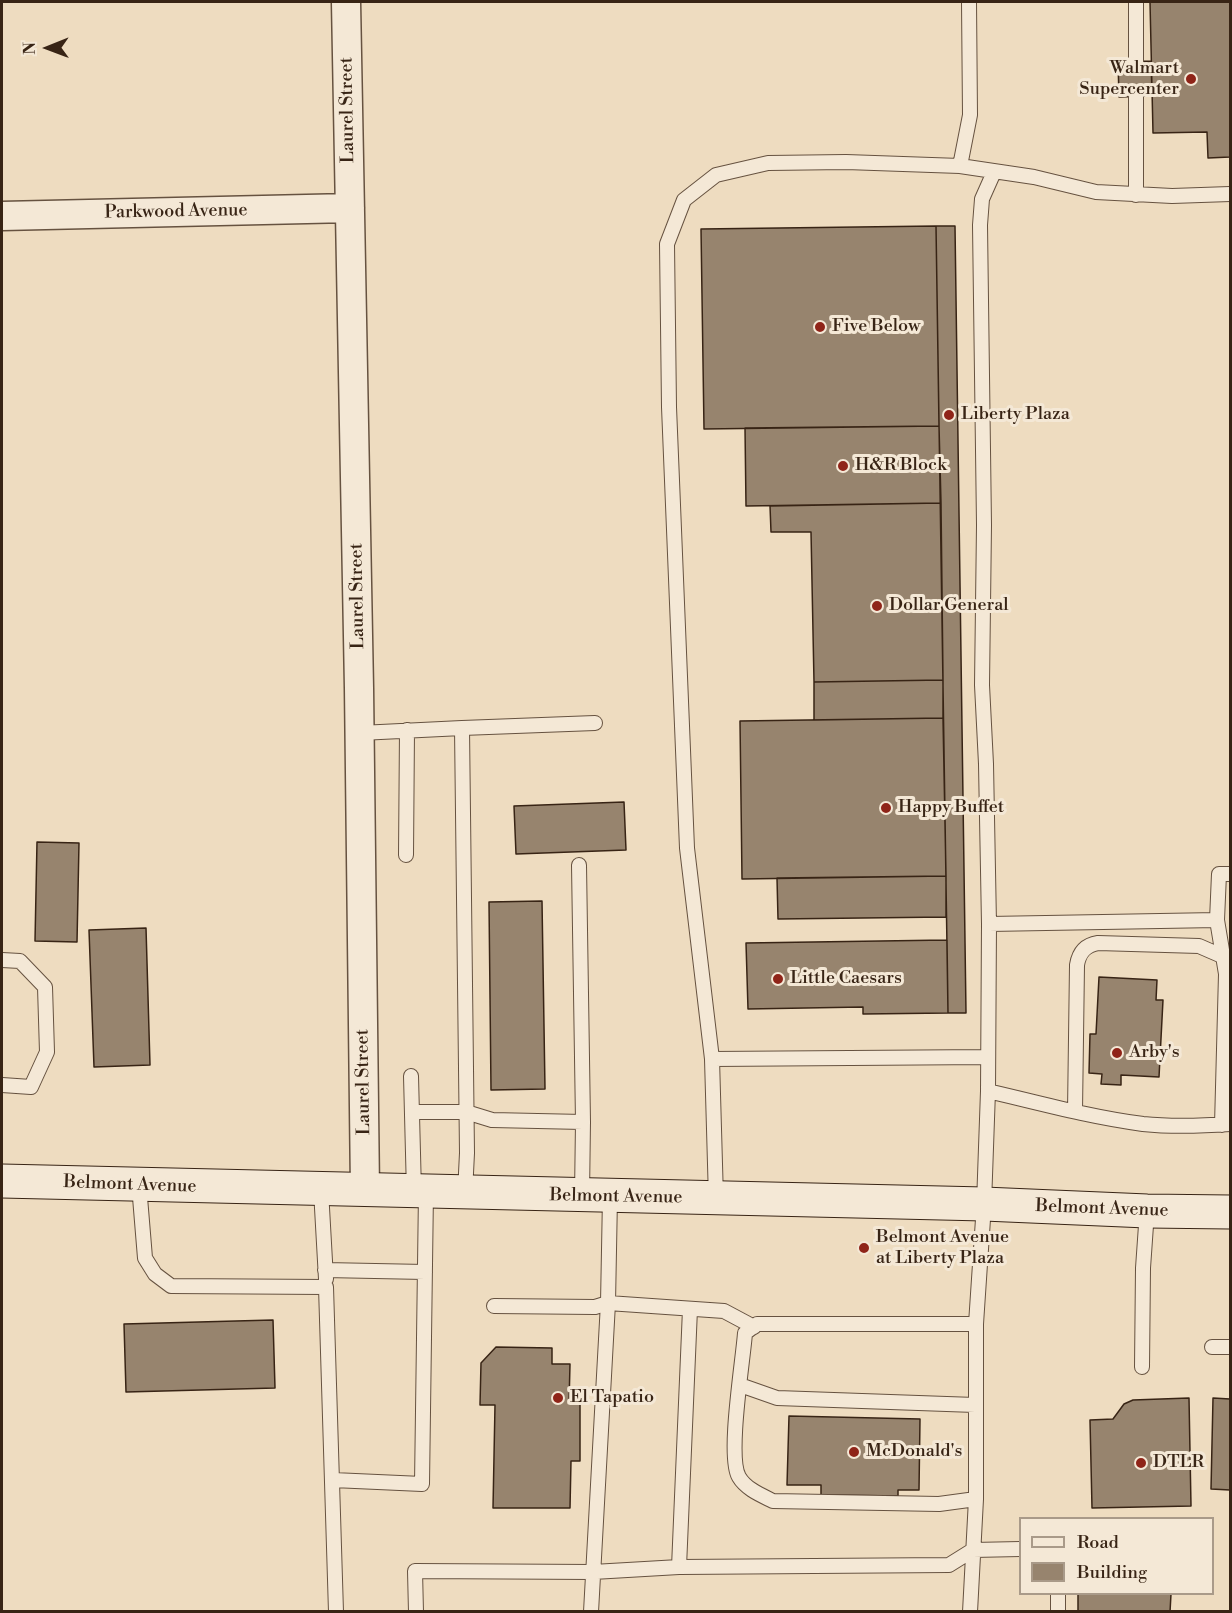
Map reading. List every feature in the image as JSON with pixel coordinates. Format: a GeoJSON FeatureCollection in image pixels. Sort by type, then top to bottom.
{"type":"FeatureCollection","features":[{"type":"Feature","properties":{"kind":"main road","name":"Belmont Avenue"},"geometry":{"type":"LineString","coordinates":[[2,1181],[1230,1212]]}},
{"type":"Feature","properties":{"kind":"street","name":"Laurel Street"},"geometry":{"type":"LineString","coordinates":[[346,2],[360,733],[365,1191]]}},
{"type":"Feature","properties":{"kind":"street","name":"Parkwood Avenue"},"geometry":{"type":"LineString","coordinates":[[2,216],[350,208]]}},
{"type":"Feature","properties":{"kind":"lane"},"geometry":{"type":"LineString","coordinates":[[960,166],[970,115],[969,2]]}},
{"type":"Feature","properties":{"kind":"lane"},"geometry":{"type":"LineString","coordinates":[[1136,2],[1136,62]]}},
{"type":"Feature","properties":{"kind":"lane"},"geometry":{"type":"LineString","coordinates":[[1136,97],[1136,195]]}},
{"type":"Feature","properties":{"kind":"lane"},"geometry":{"type":"LineString","coordinates":[[716,1199],[712,1059],[687,848],[669,407],[667,244],[684,200],[716,175],[768,163],[846,162],[960,166],[1034,177],[1096,192],[1172,196],[1230,194]]}},
{"type":"Feature","properties":{"kind":"lane"},"geometry":{"type":"LineString","coordinates":[[970,1611],[976,1499],[976,1324],[984,1204],[988,1091],[989,924],[982,685],[984,525],[980,225],[982,199],[994,172]]}},
{"type":"Feature","properties":{"kind":"lane"},"geometry":{"type":"LineString","coordinates":[[360,733],[595,723]]}},
{"type":"Feature","properties":{"kind":"lane"},"geometry":{"type":"LineString","coordinates":[[462,728],[465,1193]]}},
{"type":"Feature","properties":{"kind":"lane"},"geometry":{"type":"LineString","coordinates":[[406,855],[407,730]]}},
{"type":"Feature","properties":{"kind":"lane"},"geometry":{"type":"LineString","coordinates":[[579,865],[583,1122],[596,1196],[608,1303],[591,1611]]}},
{"type":"Feature","properties":{"kind":"lane"},"geometry":{"type":"LineString","coordinates":[[988,1091],[1143,1124],[1187,1127],[1226,1125],[1226,974],[1217,920],[1219,874],[1230,874]]}},
{"type":"Feature","properties":{"kind":"lane"},"geometry":{"type":"LineString","coordinates":[[989,924],[1217,920]]}},
{"type":"Feature","properties":{"kind":"lane"},"geometry":{"type":"LineString","coordinates":[[1075,1111],[1077,965],[1084,949],[1090,944],[1098,943],[1179,944],[1199,946],[1222,956]]}},
{"type":"Feature","properties":{"kind":"lane"},"geometry":{"type":"LineString","coordinates":[[2,960],[20,961],[45,987],[47,1052],[31,1087],[2,1085]]}},
{"type":"Feature","properties":{"kind":"lane"},"geometry":{"type":"LineString","coordinates":[[712,1059],[988,1057]]}},
{"type":"Feature","properties":{"kind":"lane"},"geometry":{"type":"LineString","coordinates":[[333,1480],[422,1484],[425,1272],[411,1076]]}},
{"type":"Feature","properties":{"kind":"lane"},"geometry":{"type":"LineString","coordinates":[[412,1112],[466,1112],[492,1120],[583,1122]]}},
{"type":"Feature","properties":{"kind":"lane"},"geometry":{"type":"LineString","coordinates":[[139,1185],[145,1258],[154,1274],[171,1286],[326,1287]]}},
{"type":"Feature","properties":{"kind":"lane"},"geometry":{"type":"LineString","coordinates":[[321,1190],[336,1611]]}},
{"type":"Feature","properties":{"kind":"lane"},"geometry":{"type":"LineString","coordinates":[[1142,1367],[1143,1268],[1147,1211]]}},
{"type":"Feature","properties":{"kind":"lane"},"geometry":{"type":"LineString","coordinates":[[325,1270],[425,1272]]}},
{"type":"Feature","properties":{"kind":"lane"},"geometry":{"type":"LineString","coordinates":[[494,1306],[595,1307],[608,1303],[724,1311],[754,1327]]}},
{"type":"Feature","properties":{"kind":"lane"},"geometry":{"type":"LineString","coordinates":[[679,1567],[690,1309]]}},
{"type":"Feature","properties":{"kind":"lane"},"geometry":{"type":"LineString","coordinates":[[976,1324],[758,1324],[745,1333],[733,1448],[738,1477],[753,1491],[773,1501],[939,1503],[976,1499]]}},
{"type":"Feature","properties":{"kind":"lane"},"geometry":{"type":"LineString","coordinates":[[1212,1347],[1230,1347]]}},
{"type":"Feature","properties":{"kind":"lane"},"geometry":{"type":"LineString","coordinates":[[740,1385],[777,1398],[975,1405]]}},
{"type":"Feature","properties":{"kind":"lane"},"geometry":{"type":"LineString","coordinates":[[416,1611],[415,1571],[593,1572],[679,1567],[949,1565],[973,1550],[1019,1549]]}},
{"type":"Feature","properties":{"kind":"lane"},"geometry":{"type":"LineString","coordinates":[[1058,1595],[1058,1611]]}},
{"type":"Feature","properties":{"kind":"building","name":"Walmart Supercenter"},"geometry":{"type":"Polygon","coordinates":[[[1150,2],[1230,2],[1230,157],[1208,158],[1207,132],[1153,133],[1150,2]]]}},
{"type":"Feature","properties":{"kind":"building"},"geometry":{"type":"Polygon","coordinates":[[[1151,61],[1152,96],[1119,97],[1118,62],[1151,61]]]}},
{"type":"Feature","properties":{"kind":"building"},"geometry":{"type":"Polygon","coordinates":[[[936,226],[955,226],[966,1013],[948,1013],[936,226]]]}},
{"type":"Feature","properties":{"kind":"building","name":"Five Below"},"geometry":{"type":"Polygon","coordinates":[[[936,226],[939,426],[704,429],[701,229],[936,226]]]}},
{"type":"Feature","properties":{"kind":"building","name":"H&R Block"},"geometry":{"type":"Polygon","coordinates":[[[939,426],[941,503],[746,506],[745,428],[939,426]]]}},
{"type":"Feature","properties":{"kind":"building","name":"Dollar General"},"geometry":{"type":"Polygon","coordinates":[[[941,503],[943,680],[814,682],[811,532],[771,532],[770,506],[941,503]]]}},
{"type":"Feature","properties":{"kind":"building"},"geometry":{"type":"Polygon","coordinates":[[[943,680],[943,718],[814,720],[814,682],[943,680]]]}},
{"type":"Feature","properties":{"kind":"building"},"geometry":{"type":"Polygon","coordinates":[[[943,718],[946,876],[742,879],[740,721],[943,718]]]}},
{"type":"Feature","properties":{"kind":"building"},"geometry":{"type":"Polygon","coordinates":[[[624,802],[626,850],[516,854],[514,806],[624,802]]]}},
{"type":"Feature","properties":{"kind":"building"},"geometry":{"type":"Polygon","coordinates":[[[37,842],[79,843],[77,942],[35,941],[37,842]]]}},
{"type":"Feature","properties":{"kind":"building"},"geometry":{"type":"Polygon","coordinates":[[[946,876],[946,917],[778,919],[777,878],[946,876]]]}},
{"type":"Feature","properties":{"kind":"building"},"geometry":{"type":"Polygon","coordinates":[[[542,901],[545,1089],[491,1090],[489,902],[542,901]]]}},
{"type":"Feature","properties":{"kind":"building"},"geometry":{"type":"Polygon","coordinates":[[[146,928],[150,1065],[94,1067],[89,930],[146,928]]]}},
{"type":"Feature","properties":{"kind":"building"},"geometry":{"type":"Polygon","coordinates":[[[947,940],[948,1013],[863,1014],[863,1007],[748,1009],[746,943],[947,940]]]}},
{"type":"Feature","properties":{"kind":"building"},"geometry":{"type":"Polygon","coordinates":[[[1099,977],[1157,980],[1156,1000],[1163,1000],[1159,1077],[1121,1075],[1121,1085],[1101,1084],[1102,1074],[1089,1073],[1090,1034],[1096,1034],[1099,977]]]}},
{"type":"Feature","properties":{"kind":"building"},"geometry":{"type":"Polygon","coordinates":[[[273,1320],[275,1388],[126,1392],[124,1324],[273,1320]]]}},
{"type":"Feature","properties":{"kind":"building"},"geometry":{"type":"Polygon","coordinates":[[[496,1347],[552,1348],[552,1364],[570,1364],[569,1404],[580,1404],[580,1461],[571,1461],[570,1508],[493,1508],[495,1405],[480,1405],[481,1363],[496,1347]]]}},
{"type":"Feature","properties":{"kind":"building","name":"DTLR"},"geometry":{"type":"Polygon","coordinates":[[[1189,1398],[1191,1506],[1092,1508],[1090,1420],[1113,1419],[1124,1404],[1133,1400],[1189,1398]]]}},
{"type":"Feature","properties":{"kind":"building"},"geometry":{"type":"Polygon","coordinates":[[[1213,1398],[1230,1399],[1230,1490],[1211,1489],[1213,1398]]]}},
{"type":"Feature","properties":{"kind":"building","name":"McDonald's"},"geometry":{"type":"Polygon","coordinates":[[[789,1416],[920,1419],[919,1490],[898,1490],[898,1496],[821,1495],[821,1485],[787,1485],[789,1416]]]}},
{"type":"Feature","properties":{"kind":"building"},"geometry":{"type":"Polygon","coordinates":[[[1078,1595],[1171,1595],[1170,1612],[1078,1612],[1078,1595]]]}},
{"type":"Feature","properties":{"kind":"place","name":"Walmart Supercenter"},"geometry":{"type":"Point","coordinates":[1191,79]}},
{"type":"Feature","properties":{"kind":"place","name":"Five Below"},"geometry":{"type":"Point","coordinates":[820,327]}},
{"type":"Feature","properties":{"kind":"place","name":"Liberty Plaza"},"geometry":{"type":"Point","coordinates":[949,415]}},
{"type":"Feature","properties":{"kind":"place","name":"H&R Block"},"geometry":{"type":"Point","coordinates":[843,466]}},
{"type":"Feature","properties":{"kind":"place","name":"Dollar General"},"geometry":{"type":"Point","coordinates":[877,606]}},
{"type":"Feature","properties":{"kind":"place","name":"Happy Buffet"},"geometry":{"type":"Point","coordinates":[886,808]}},
{"type":"Feature","properties":{"kind":"place","name":"Little Caesars"},"geometry":{"type":"Point","coordinates":[778,979]}},
{"type":"Feature","properties":{"kind":"place","name":"Arby's"},"geometry":{"type":"Point","coordinates":[1117,1053]}},
{"type":"Feature","properties":{"kind":"place","name":"Belmont Avenue at Liberty Plaza"},"geometry":{"type":"Point","coordinates":[864,1248]}},
{"type":"Feature","properties":{"kind":"place","name":"El Tapatio"},"geometry":{"type":"Point","coordinates":[558,1398]}},
{"type":"Feature","properties":{"kind":"place","name":"McDonald's"},"geometry":{"type":"Point","coordinates":[854,1452]}},
{"type":"Feature","properties":{"kind":"place","name":"DTLR"},"geometry":{"type":"Point","coordinates":[1141,1463]}}]}
